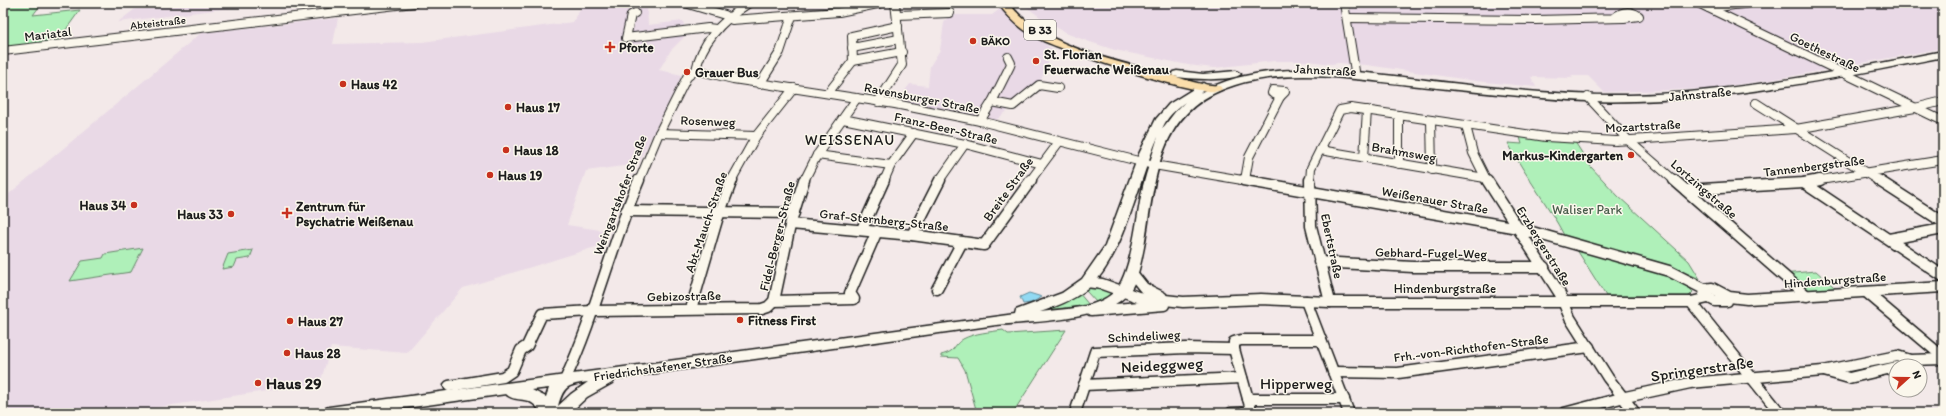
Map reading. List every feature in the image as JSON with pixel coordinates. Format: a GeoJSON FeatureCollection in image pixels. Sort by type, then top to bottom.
{"type":"FeatureCollection","features":[{"type":"Feature","properties":{"kind":"main road","name":"B 33"},"geometry":{"type":"LineString","coordinates":[[1005,5],[1035,27],[1067,42],[1108,56],[1177,74],[1203,77],[1236,74]]}},
{"type":"Feature","properties":{"kind":"main road","name":"B 33"},"geometry":{"type":"LineString","coordinates":[[1005,5],[1011,13],[1025,24],[1057,43],[1102,60],[1205,89]]}},
{"type":"Feature","properties":{"kind":"main road","name":"Jahnstraße"},"geometry":{"type":"LineString","coordinates":[[1087,282],[1102,262],[1111,246],[1148,164],[1172,121],[1205,89],[1236,74],[1262,69],[1288,68],[1356,74],[1528,94],[1628,98],[1698,95],[1842,74],[1943,54]]}},
{"type":"Feature","properties":{"kind":"main road","name":"Jahnstraße"},"geometry":{"type":"LineString","coordinates":[[1070,312],[1097,306],[1110,301],[1123,291],[1132,273],[1150,177],[1148,164],[1161,119],[1185,96],[1205,89],[1279,73],[1356,74]]}},
{"type":"Feature","properties":{"kind":"main road","name":"B 33"},"geometry":{"type":"LineString","coordinates":[[1177,74],[1205,89]]}},
{"type":"Feature","properties":{"kind":"main road","name":"B 33"},"geometry":{"type":"LineString","coordinates":[[1159,76],[1183,88],[1186,92],[1185,96]]}},
{"type":"Feature","properties":{"kind":"main road","name":"Friedrichshafener Straße"},"geometry":{"type":"LineString","coordinates":[[996,320],[1046,305],[1067,296],[1087,282]]}},
{"type":"Feature","properties":{"kind":"main road","name":"Friedrichshafener Straße"},"geometry":{"type":"LineString","coordinates":[[329,413],[996,320],[1070,312]]}},
{"type":"Feature","properties":{"kind":"main road"},"geometry":{"type":"LineString","coordinates":[[561,413],[580,393],[617,374]]}},
{"type":"Feature","properties":{"kind":"main road"},"geometry":{"type":"LineString","coordinates":[[549,413],[555,390],[565,380]]}},
{"type":"Feature","properties":{"kind":"main road"},"geometry":{"type":"LineString","coordinates":[[561,413],[566,394],[565,380]]}},
{"type":"Feature","properties":{"kind":"main road"},"geometry":{"type":"LineString","coordinates":[[494,390],[535,396],[544,402],[549,413]]}},
{"type":"Feature","properties":{"kind":"street","name":"Abteistraße"},"geometry":{"type":"LineString","coordinates":[[95,41],[414,3]]}},
{"type":"Feature","properties":{"kind":"street"},"geometry":{"type":"LineString","coordinates":[[685,3],[720,13],[732,20],[839,12],[882,3]]}},
{"type":"Feature","properties":{"kind":"street","name":"Weingartshofer Straße"},"geometry":{"type":"LineString","coordinates":[[565,380],[575,360],[626,211],[659,133],[687,77],[696,70],[701,53],[716,29],[728,17],[749,3]]}},
{"type":"Feature","properties":{"kind":"street"},"geometry":{"type":"LineString","coordinates":[[878,102],[902,65],[902,52],[895,3]]}},
{"type":"Feature","properties":{"kind":"street"},"geometry":{"type":"LineString","coordinates":[[1344,3],[1348,18],[1356,74]]}},
{"type":"Feature","properties":{"kind":"street","name":"Goethestraße"},"geometry":{"type":"LineString","coordinates":[[1698,3],[1842,74],[1943,121]]}},
{"type":"Feature","properties":{"kind":"street"},"geometry":{"type":"LineString","coordinates":[[1709,8],[1751,3]]}},
{"type":"Feature","properties":{"kind":"street"},"geometry":{"type":"LineString","coordinates":[[634,13],[631,15],[626,38],[708,28],[716,29]]}},
{"type":"Feature","properties":{"kind":"street"},"geometry":{"type":"LineString","coordinates":[[897,15],[950,13]]}},
{"type":"Feature","properties":{"kind":"street"},"geometry":{"type":"LineString","coordinates":[[760,84],[774,65],[781,51],[792,16]]}},
{"type":"Feature","properties":{"kind":"street"},"geometry":{"type":"LineString","coordinates":[[1348,18],[1539,20],[1614,18]]}},
{"type":"Feature","properties":{"kind":"street"},"geometry":{"type":"LineString","coordinates":[[853,62],[852,36],[898,26]]}},
{"type":"Feature","properties":{"kind":"street"},"geometry":{"type":"LineString","coordinates":[[852,48],[899,39]]}},
{"type":"Feature","properties":{"kind":"street","name":"Mariatal"},"geometry":{"type":"LineString","coordinates":[[3,52],[95,41]]}},
{"type":"Feature","properties":{"kind":"street"},"geometry":{"type":"LineString","coordinates":[[828,93],[853,62],[902,52]]}},
{"type":"Feature","properties":{"kind":"street"},"geometry":{"type":"LineString","coordinates":[[980,121],[992,102],[1010,66],[1008,57]]}},
{"type":"Feature","properties":{"kind":"street","name":"Ravensburger Straße"},"geometry":{"type":"LineString","coordinates":[[696,70],[760,84],[828,93],[980,121],[1148,164]]}},
{"type":"Feature","properties":{"kind":"street"},"geometry":{"type":"LineString","coordinates":[[992,102],[1013,106],[1039,85],[1058,88]]}},
{"type":"Feature","properties":{"kind":"street","name":"Abt-Mauch-Straße"},"geometry":{"type":"LineString","coordinates":[[690,309],[720,211],[736,171],[756,136],[794,88]]}},
{"type":"Feature","properties":{"kind":"street"},"geometry":{"type":"LineString","coordinates":[[1245,180],[1249,158],[1280,97]]}},
{"type":"Feature","properties":{"kind":"street","name":"Lortzingstraße"},"geometry":{"type":"LineString","coordinates":[[1588,97],[1630,141],[1807,296]]}},
{"type":"Feature","properties":{"kind":"street","name":"Fidel-Berger-Straße"},"geometry":{"type":"LineString","coordinates":[[774,301],[794,212],[806,175],[817,155],[857,98]]}},
{"type":"Feature","properties":{"kind":"street","name":"Mozartstraße"},"geometry":{"type":"LineString","coordinates":[[1343,108],[1368,110],[1466,126],[1566,139],[1630,141],[1796,129],[1915,108],[1943,101]]}},
{"type":"Feature","properties":{"kind":"street"},"geometry":{"type":"LineString","coordinates":[[1756,103],[1943,222]]}},
{"type":"Feature","properties":{"kind":"street","name":"Ebertstraße"},"geometry":{"type":"LineString","coordinates":[[1330,302],[1311,226],[1309,191],[1311,168],[1340,110],[1343,108]]}},
{"type":"Feature","properties":{"kind":"street"},"geometry":{"type":"LineString","coordinates":[[1364,158],[1368,110]]}},
{"type":"Feature","properties":{"kind":"street"},"geometry":{"type":"LineString","coordinates":[[1398,164],[1399,115]]}},
{"type":"Feature","properties":{"kind":"street","name":"Franz-Beer-Straße"},"geometry":{"type":"LineString","coordinates":[[843,119],[965,144],[1042,164]]}},
{"type":"Feature","properties":{"kind":"street"},"geometry":{"type":"LineString","coordinates":[[1431,120],[1432,170]]}},
{"type":"Feature","properties":{"kind":"street","name":"Erzbergerstraße"},"geometry":{"type":"LineString","coordinates":[[1466,126],[1473,153],[1485,178],[1544,267],[1560,294],[1562,302],[1621,398],[1635,413]]}},
{"type":"Feature","properties":{"kind":"street","name":"Rosenweg"},"geometry":{"type":"LineString","coordinates":[[659,133],[756,136]]}},
{"type":"Feature","properties":{"kind":"street"},"geometry":{"type":"LineString","coordinates":[[862,230],[891,165],[914,133]]}},
{"type":"Feature","properties":{"kind":"street","name":"Breite Straße"},"geometry":{"type":"LineString","coordinates":[[975,244],[984,245],[1059,142]]}},
{"type":"Feature","properties":{"kind":"street"},"geometry":{"type":"LineString","coordinates":[[912,235],[926,204],[945,169],[965,144]]}},
{"type":"Feature","properties":{"kind":"street","name":"Brahmsweg"},"geometry":{"type":"LineString","coordinates":[[1320,150],[1485,178]]}},
{"type":"Feature","properties":{"kind":"street"},"geometry":{"type":"LineString","coordinates":[[817,155],[891,165]]}},
{"type":"Feature","properties":{"kind":"street","name":"Tannenbergstraße"},"geometry":{"type":"LineString","coordinates":[[1686,190],[1804,182],[1943,160]]}},
{"type":"Feature","properties":{"kind":"street","name":"Weißenauer Straße"},"geometry":{"type":"LineString","coordinates":[[1148,164],[1518,228],[1670,271],[1706,294]]}},
{"type":"Feature","properties":{"kind":"street"},"geometry":{"type":"LineString","coordinates":[[1804,182],[1943,276]]}},
{"type":"Feature","properties":{"kind":"street"},"geometry":{"type":"LineString","coordinates":[[626,211],[794,212]]}},
{"type":"Feature","properties":{"kind":"street","name":"Graf-Sternberg-Straße"},"geometry":{"type":"LineString","coordinates":[[792,224],[877,231],[975,244]]}},
{"type":"Feature","properties":{"kind":"street"},"geometry":{"type":"LineString","coordinates":[[1889,239],[1943,229]]}},
{"type":"Feature","properties":{"kind":"street"},"geometry":{"type":"LineString","coordinates":[[774,301],[854,300],[850,293],[877,231]]}},
{"type":"Feature","properties":{"kind":"street"},"geometry":{"type":"LineString","coordinates":[[937,289],[962,242]]}},
{"type":"Feature","properties":{"kind":"street","name":"Gebhard-Fugel-Weg"},"geometry":{"type":"LineString","coordinates":[[1319,262],[1413,267],[1544,267]]}},
{"type":"Feature","properties":{"kind":"street","name":"Hindenburgstraße"},"geometry":{"type":"LineString","coordinates":[[1132,273],[1139,284],[1147,291],[1183,302]]}},
{"type":"Feature","properties":{"kind":"street","name":"Hindenburgstraße"},"geometry":{"type":"LineString","coordinates":[[1087,282],[1102,284],[1138,297],[1183,302],[1261,299],[1330,302],[1691,302],[1706,294],[1720,303],[1727,301],[1728,297],[1758,299],[1943,287]]}},
{"type":"Feature","properties":{"kind":"street"},"geometry":{"type":"LineString","coordinates":[[1866,292],[1943,358]]}},
{"type":"Feature","properties":{"kind":"street","name":"Gebizostraße"},"geometry":{"type":"LineString","coordinates":[[449,386],[509,375],[521,350],[527,346],[542,314],[592,311],[762,309],[768,307],[774,301]]}},
{"type":"Feature","properties":{"kind":"street"},"geometry":{"type":"LineString","coordinates":[[1306,301],[1349,413]]}},
{"type":"Feature","properties":{"kind":"street","name":"Hindenburgstraße"},"geometry":{"type":"LineString","coordinates":[[1070,312],[1183,302]]}},
{"type":"Feature","properties":{"kind":"street"},"geometry":{"type":"LineString","coordinates":[[1691,302],[1780,413]]}},
{"type":"Feature","properties":{"kind":"street"},"geometry":{"type":"LineString","coordinates":[[1231,413],[1252,413],[1234,348],[1234,342],[1241,340],[1321,340]]}},
{"type":"Feature","properties":{"kind":"street","name":"Frh.-von-Richthofen-Straße"},"geometry":{"type":"LineString","coordinates":[[1333,372],[1398,373],[1589,347]]}},
{"type":"Feature","properties":{"kind":"street","name":"Schindeliweg"},"geometry":{"type":"LineString","coordinates":[[1075,413],[1095,352],[1186,348],[1234,348]]}},
{"type":"Feature","properties":{"kind":"street","name":"Springerstraße"},"geometry":{"type":"LineString","coordinates":[[1888,358],[1897,356],[1904,358]]}},
{"type":"Feature","properties":{"kind":"street","name":"Springerstraße"},"geometry":{"type":"LineString","coordinates":[[1564,413],[1621,398],[1690,383],[1823,371],[1846,368],[1888,358]]}},
{"type":"Feature","properties":{"kind":"street","name":"Springerstraße"},"geometry":{"type":"LineString","coordinates":[[1928,359],[1943,358]]}},
{"type":"Feature","properties":{"kind":"street","name":"Springerstraße"},"geometry":{"type":"LineString","coordinates":[[1823,371],[1838,377],[1849,378],[1888,368]]}},
{"type":"Feature","properties":{"kind":"street","name":"Neideggweg"},"geometry":{"type":"LineString","coordinates":[[1084,385],[1242,378]]}},
{"type":"Feature","properties":{"kind":"street","name":"Hipperweg"},"geometry":{"type":"LineString","coordinates":[[1248,399],[1344,398]]}},
{"type":"Feature","properties":{"kind":"shaded area"},"geometry":{"type":"Polygon","coordinates":[[[143,3],[272,3],[118,22],[143,3]]]}},
{"type":"Feature","properties":{"kind":"shaded area","name":"Zentrum für Psychatrie Weißenau"},"geometry":{"type":"Polygon","coordinates":[[[584,3],[647,3],[648,25],[683,21],[686,35],[671,50],[659,70],[682,75],[638,164],[586,171],[567,225],[607,231],[602,245],[463,288],[407,353],[331,347],[320,383],[119,413],[3,413],[3,199],[201,33],[338,18],[333,44],[422,42],[573,22],[584,3]]]}},
{"type":"Feature","properties":{"kind":"shaded area"},"geometry":{"type":"Polygon","coordinates":[[[1021,3],[1943,3],[1943,48],[1770,80],[1707,89],[1604,92],[1588,76],[1571,76],[1573,78],[1531,77],[1536,87],[1476,81],[1367,65],[1339,63],[1331,64],[1309,61],[1274,61],[1214,68],[1188,65],[1115,50],[1068,34],[1044,20],[1021,3]]]}},
{"type":"Feature","properties":{"kind":"shaded area"},"geometry":{"type":"Polygon","coordinates":[[[1000,9],[1053,50],[1039,85],[995,121],[897,101],[910,84],[928,86],[930,66],[940,50],[944,23],[949,15],[992,15],[1000,9]]]}},
{"type":"Feature","properties":{"kind":"green space"},"geometry":{"type":"Polygon","coordinates":[[[3,3],[42,3],[33,15],[80,10],[57,42],[3,49],[3,3]]]}},
{"type":"Feature","properties":{"kind":"green space","name":"Waliser Park"},"geometry":{"type":"Polygon","coordinates":[[[1519,134],[1575,142],[1591,167],[1618,196],[1689,261],[1700,279],[1665,264],[1565,237],[1508,143],[1522,144],[1519,134]]]}},
{"type":"Feature","properties":{"kind":"green space"},"geometry":{"type":"Polygon","coordinates":[[[143,248],[131,272],[70,281],[82,261],[103,258],[105,254],[143,248]]]}},
{"type":"Feature","properties":{"kind":"green space"},"geometry":{"type":"Polygon","coordinates":[[[253,250],[250,258],[237,260],[234,267],[222,269],[228,254],[253,250]]]}},
{"type":"Feature","properties":{"kind":"green space"},"geometry":{"type":"Polygon","coordinates":[[[1577,250],[1639,265],[1656,271],[1684,284],[1693,292],[1689,296],[1606,296],[1577,250]]]}},
{"type":"Feature","properties":{"kind":"green space"},"geometry":{"type":"Polygon","coordinates":[[[1816,271],[1842,294],[1807,296],[1782,274],[1816,271]]]}},
{"type":"Feature","properties":{"kind":"green space"},"geometry":{"type":"Polygon","coordinates":[[[1098,285],[1116,292],[1104,301],[1097,303],[1086,291],[1088,286],[1098,285]]]}},
{"type":"Feature","properties":{"kind":"green space"},"geometry":{"type":"Polygon","coordinates":[[[1079,293],[1089,305],[1040,311],[1079,293]]]}},
{"type":"Feature","properties":{"kind":"green space"},"geometry":{"type":"Polygon","coordinates":[[[1003,330],[1008,334],[1066,330],[1014,411],[1008,413],[977,413],[965,370],[958,358],[941,357],[941,355],[950,352],[967,337],[1003,330]]]}},
{"type":"Feature","properties":{"kind":"water"},"geometry":{"type":"Polygon","coordinates":[[[1029,293],[1042,297],[1031,303],[1023,304],[1020,297],[1029,293]]]}},
{"type":"Feature","properties":{"kind":"place","name":"BÄKO"},"geometry":{"type":"Point","coordinates":[973,41]}},
{"type":"Feature","properties":{"kind":"place","name":"Pforte"},"geometry":{"type":"Point","coordinates":[610,47]}},
{"type":"Feature","properties":{"kind":"place","name":"St. Florian Feuerwache Weißenau"},"geometry":{"type":"Point","coordinates":[1036,61]}},
{"type":"Feature","properties":{"kind":"place","name":"Grauer Bus"},"geometry":{"type":"Point","coordinates":[687,72]}},
{"type":"Feature","properties":{"kind":"place","name":"Haus 42"},"geometry":{"type":"Point","coordinates":[343,84]}},
{"type":"Feature","properties":{"kind":"place","name":"Haus 17"},"geometry":{"type":"Point","coordinates":[508,107]}},
{"type":"Feature","properties":{"kind":"place","name":"Haus 18"},"geometry":{"type":"Point","coordinates":[506,150]}},
{"type":"Feature","properties":{"kind":"place","name":"Markus-Kindergarten"},"geometry":{"type":"Point","coordinates":[1631,155]}},
{"type":"Feature","properties":{"kind":"place","name":"Haus 19"},"geometry":{"type":"Point","coordinates":[490,175]}},
{"type":"Feature","properties":{"kind":"place","name":"Haus 34"},"geometry":{"type":"Point","coordinates":[134,205]}},
{"type":"Feature","properties":{"kind":"place","name":"Zentrum für Psychatrie Weißenau"},"geometry":{"type":"Point","coordinates":[287,213]}},
{"type":"Feature","properties":{"kind":"place","name":"Haus 33"},"geometry":{"type":"Point","coordinates":[231,214]}},
{"type":"Feature","properties":{"kind":"place","name":"Fitness First"},"geometry":{"type":"Point","coordinates":[740,320]}},
{"type":"Feature","properties":{"kind":"place","name":"Haus 27"},"geometry":{"type":"Point","coordinates":[290,321]}},
{"type":"Feature","properties":{"kind":"place","name":"Haus 28"},"geometry":{"type":"Point","coordinates":[287,353]}},
{"type":"Feature","properties":{"kind":"place","name":"Haus 29"},"geometry":{"type":"Point","coordinates":[258,383]}},
{"type":"Feature","properties":{"kind":"district","name":"WEISSENAU"},"geometry":{"type":"Point","coordinates":[850,140]}}]}
